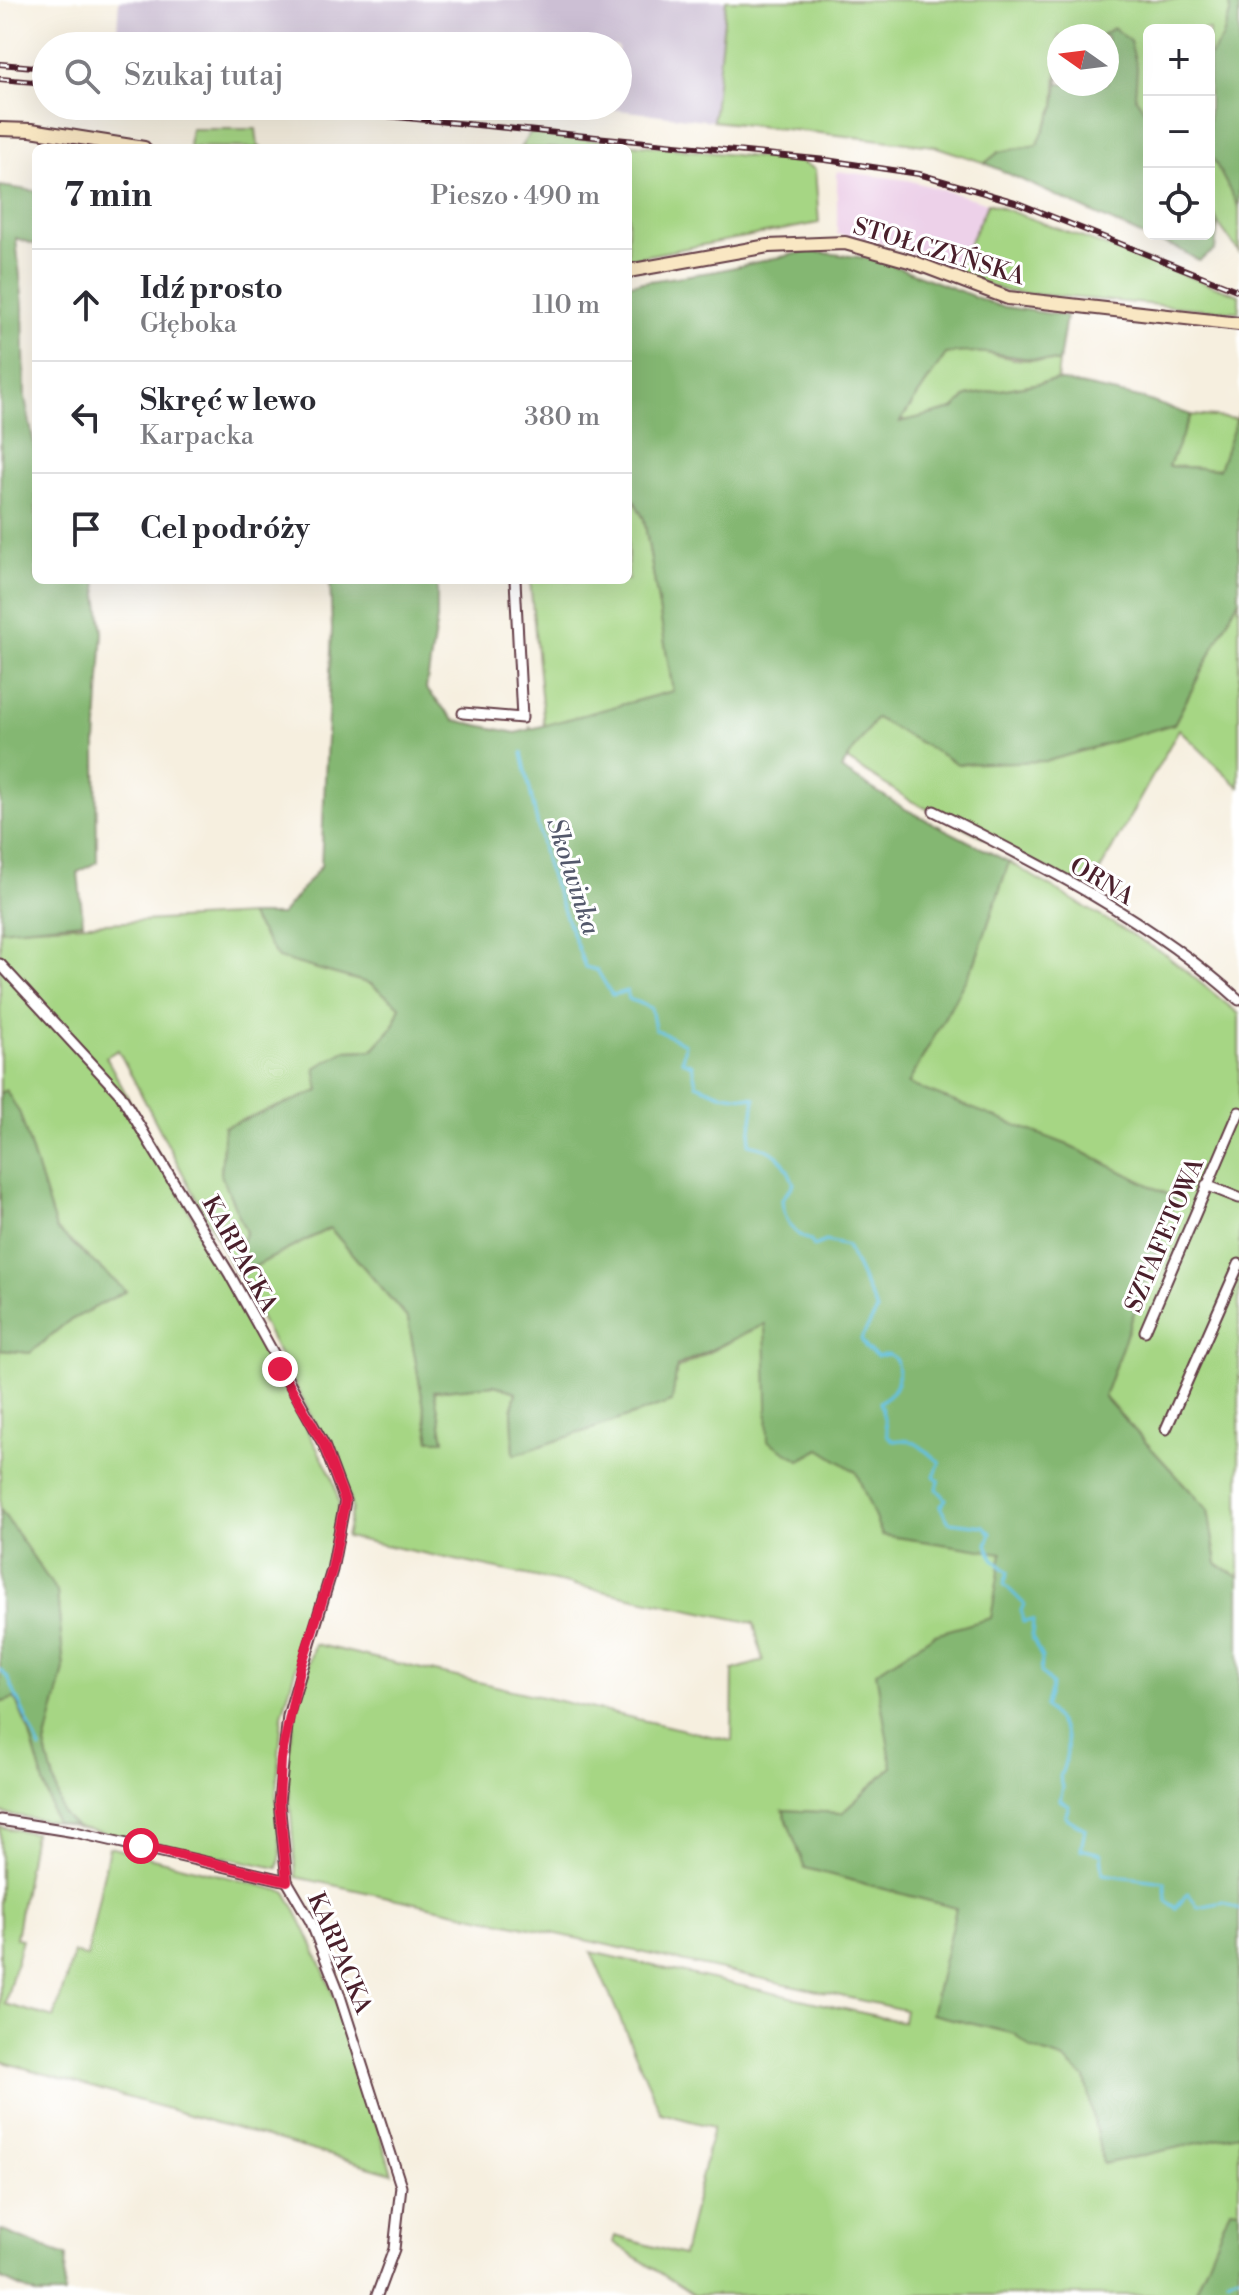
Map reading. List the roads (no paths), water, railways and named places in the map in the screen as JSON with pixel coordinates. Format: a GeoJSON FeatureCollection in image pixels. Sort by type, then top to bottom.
{"type":"FeatureCollection","features":[{"type":"Feature","properties":{"kind":"street"},"geometry":{"type":"LineString","coordinates":[[0,129],[31,130],[119,144]]}},
{"type":"Feature","properties":{"kind":"street","name":"STOŁCZYŃSKA"},"geometry":{"type":"LineString","coordinates":[[632,270],[768,246],[845,243],[913,262],[1008,298],[1239,324]]}},
{"type":"Feature","properties":{"kind":"street"},"geometry":{"type":"LineString","coordinates":[[463,713],[522,718],[515,584]]}},
{"type":"Feature","properties":{"kind":"street","name":"ORNA"},"geometry":{"type":"LineString","coordinates":[[934,811],[1088,894],[1211,974],[1239,1000]]}},
{"type":"Feature","properties":{"kind":"street","name":"KARPACKA"},"geometry":{"type":"LineString","coordinates":[[0,964],[120,1094],[190,1204],[324,1445],[339,1479],[345,1501],[343,1525],[295,1690],[281,1759],[279,1802],[287,1881],[311,1922],[338,1990],[401,2186],[394,2249],[377,2295]]}},
{"type":"Feature","properties":{"kind":"street","name":"SZTAFETOWA"},"geometry":{"type":"LineString","coordinates":[[1145,1331],[1239,1112]]}},
{"type":"Feature","properties":{"kind":"street"},"geometry":{"type":"LineString","coordinates":[[1206,1185],[1239,1198]]}},
{"type":"Feature","properties":{"kind":"street"},"geometry":{"type":"LineString","coordinates":[[1166,1429],[1239,1264]]}},
{"type":"Feature","properties":{"kind":"street"},"geometry":{"type":"LineString","coordinates":[[0,1820],[75,1832],[287,1881]]}},
{"type":"Feature","properties":{"kind":"waterway","name":"Skolwinka"},"geometry":{"type":"LineString","coordinates":[[522,753],[546,864],[585,967],[597,970],[612,995],[627,991],[629,999],[651,1008],[655,1029],[685,1044],[682,1061],[692,1065],[696,1084],[721,1094],[755,1098],[749,1144],[773,1153],[787,1168],[794,1184],[782,1199],[790,1224],[814,1246],[826,1241],[847,1246],[877,1311],[861,1339],[866,1348],[877,1356],[889,1354],[896,1359],[897,1384],[880,1402],[888,1436],[894,1441],[914,1443],[940,1462],[934,1476],[939,1480],[937,1489],[946,1499],[940,1507],[949,1522],[984,1526],[991,1533],[987,1544],[994,1560],[1008,1572],[1004,1584],[1024,1604],[1021,1611],[1023,1622],[1033,1620],[1032,1637],[1042,1658],[1041,1672],[1052,1685],[1045,1707],[1064,1731],[1066,1739],[1067,1756],[1060,1777],[1063,1787],[1060,1800],[1069,1806],[1065,1817],[1085,1829],[1081,1849],[1101,1854],[1103,1874],[1165,1882],[1166,1901],[1176,1908],[1188,1893],[1198,1907],[1223,1902],[1239,1909]]}},
{"type":"Feature","properties":{"kind":"waterway"},"geometry":{"type":"LineString","coordinates":[[0,1669],[9,1680],[40,1749]]}},
{"type":"Feature","properties":{"kind":"waterway"},"geometry":{"type":"LineString","coordinates":[[1227,2279],[1239,2275]]}},
{"type":"Feature","properties":{"kind":"railway"},"geometry":{"type":"LineString","coordinates":[[0,64],[32,67]]}},
{"type":"Feature","properties":{"kind":"railway"},"geometry":{"type":"LineString","coordinates":[[0,79],[32,82]]}},
{"type":"Feature","properties":{"kind":"railway"},"geometry":{"type":"LineString","coordinates":[[427,120],[826,160],[919,174],[1015,202],[1239,291]]}}]}
